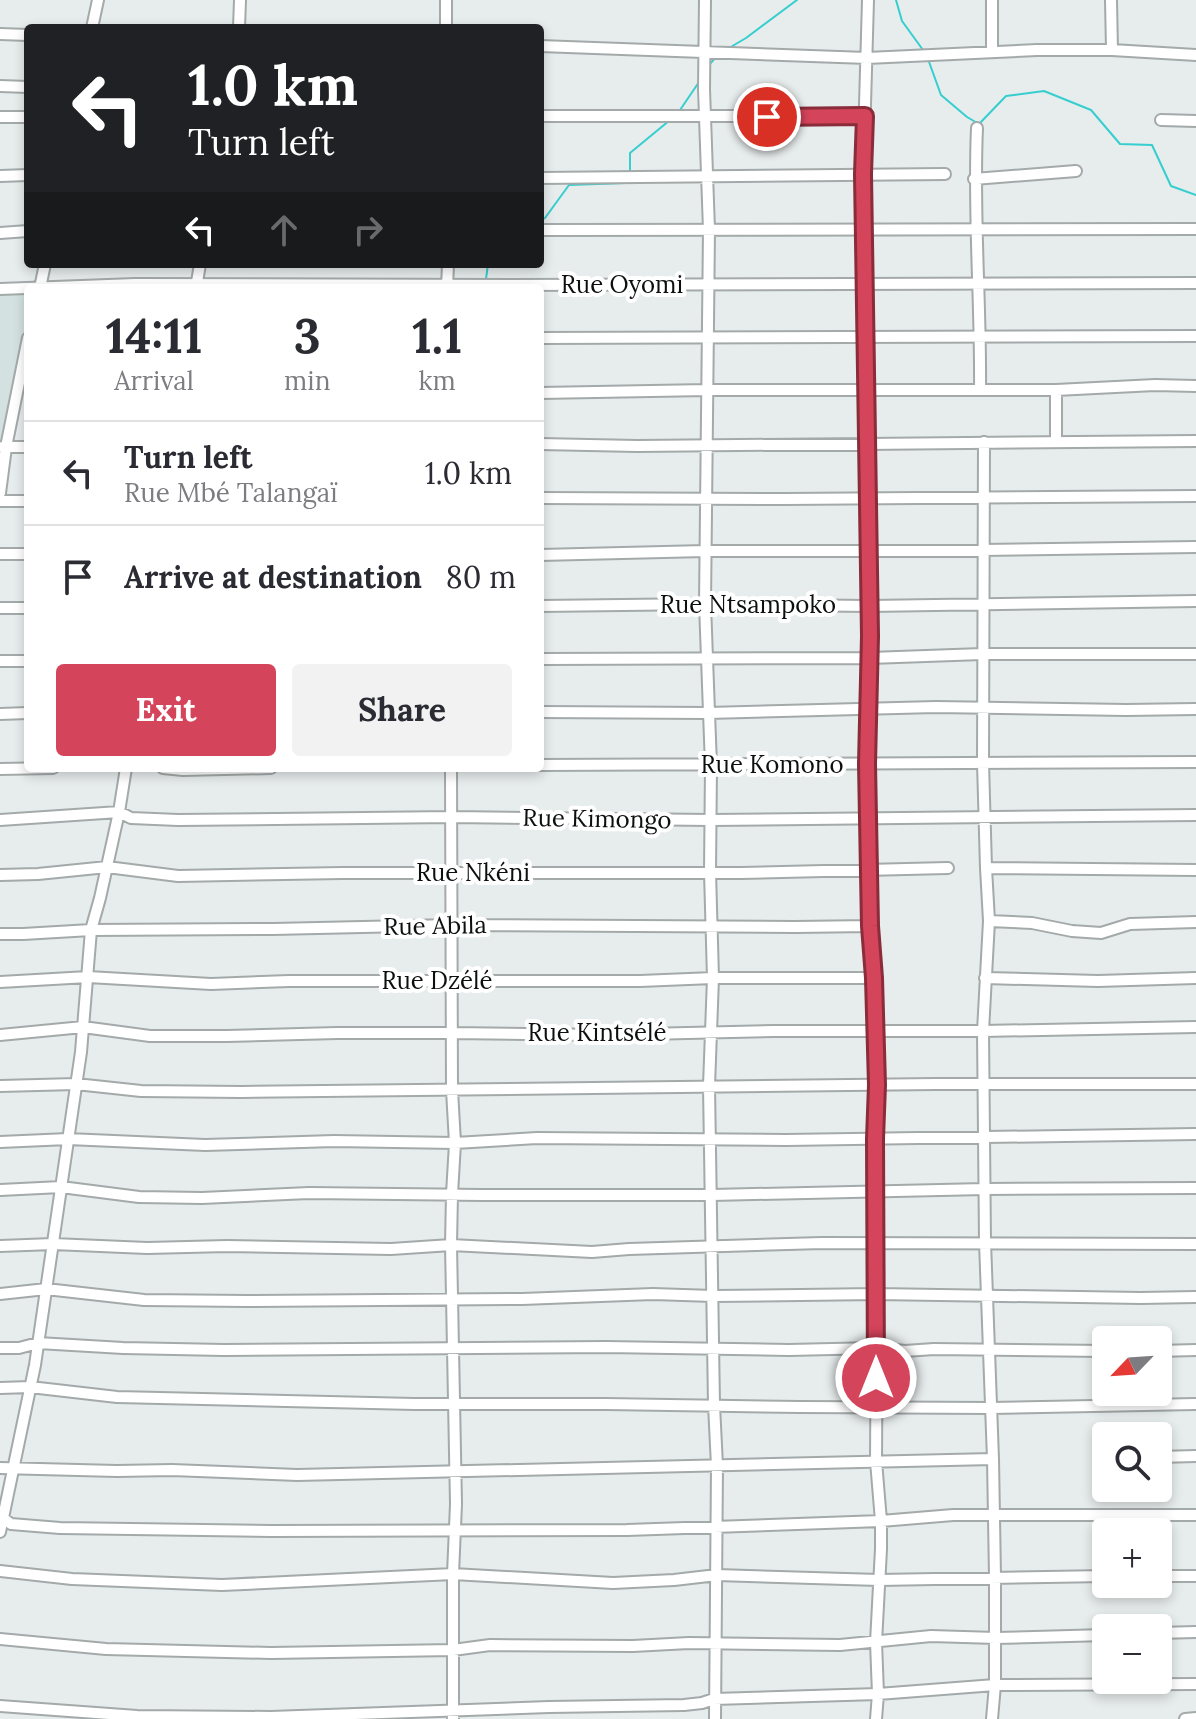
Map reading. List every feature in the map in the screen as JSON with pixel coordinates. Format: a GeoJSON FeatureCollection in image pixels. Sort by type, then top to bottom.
{"type":"FeatureCollection","features":[{"type":"Feature","properties":{"kind":"street"},"geometry":{"type":"LineString","coordinates":[[93,24],[98,0]]}},
{"type":"Feature","properties":{"kind":"street"},"geometry":{"type":"LineString","coordinates":[[239,24],[240,0]]}},
{"type":"Feature","properties":{"kind":"street"},"geometry":{"type":"LineString","coordinates":[[446,0],[446,24]]}},
{"type":"Feature","properties":{"kind":"street"},"geometry":{"type":"LineString","coordinates":[[705,0],[709,230],[705,604],[711,766],[713,978],[709,1086],[717,1466],[715,1719]]}},
{"type":"Feature","properties":{"kind":"street"},"geometry":{"type":"LineString","coordinates":[[868,0],[863,174],[870,658],[867,764],[877,1085],[876,1461],[881,1521],[876,1719]]}},
{"type":"Feature","properties":{"kind":"street"},"geometry":{"type":"LineString","coordinates":[[992,0],[992,52]]}},
{"type":"Feature","properties":{"kind":"street"},"geometry":{"type":"LineString","coordinates":[[1111,0],[1112,50]]}},
{"type":"Feature","properties":{"kind":"street"},"geometry":{"type":"LineString","coordinates":[[0,34],[24,35]]}},
{"type":"Feature","properties":{"kind":"street"},"geometry":{"type":"LineString","coordinates":[[544,46],[867,58],[1112,50],[1196,55]]}},
{"type":"Feature","properties":{"kind":"street"},"geometry":{"type":"LineString","coordinates":[[0,86],[24,87]]}},
{"type":"Feature","properties":{"kind":"street"},"geometry":{"type":"LineString","coordinates":[[544,116],[865,116]]}},
{"type":"Feature","properties":{"kind":"street"},"geometry":{"type":"LineString","coordinates":[[0,117],[24,117]]}},
{"type":"Feature","properties":{"kind":"street"},"geometry":{"type":"LineString","coordinates":[[1161,120],[1196,121]]}},
{"type":"Feature","properties":{"kind":"street"},"geometry":{"type":"LineString","coordinates":[[977,128],[974,179],[981,337],[980,389]]}},
{"type":"Feature","properties":{"kind":"street"},"geometry":{"type":"LineString","coordinates":[[974,179],[1076,171]]}},
{"type":"Feature","properties":{"kind":"street"},"geometry":{"type":"LineString","coordinates":[[544,178],[945,174]]}},
{"type":"Feature","properties":{"kind":"street"},"geometry":{"type":"LineString","coordinates":[[0,176],[24,175]]}},
{"type":"Feature","properties":{"kind":"street"},"geometry":{"type":"LineString","coordinates":[[544,230],[1196,229]]}},
{"type":"Feature","properties":{"kind":"street"},"geometry":{"type":"LineString","coordinates":[[0,233],[24,231]]}},
{"type":"Feature","properties":{"kind":"street","name":"Rue Oyomi"},"geometry":{"type":"LineString","coordinates":[[544,286],[1196,283]]}},
{"type":"Feature","properties":{"kind":"street","name":"Rue Oyomi"},"geometry":{"type":"LineString","coordinates":[[0,289],[24,288]]}},
{"type":"Feature","properties":{"kind":"street"},"geometry":{"type":"LineString","coordinates":[[544,338],[1196,336]]}},
{"type":"Feature","properties":{"kind":"street"},"geometry":{"type":"LineString","coordinates":[[544,393],[1056,390],[1196,386]]}},
{"type":"Feature","properties":{"kind":"street"},"geometry":{"type":"LineString","coordinates":[[1056,390],[1056,442]]}},
{"type":"Feature","properties":{"kind":"street"},"geometry":{"type":"LineString","coordinates":[[0,493],[3,447],[22,397]]}},
{"type":"Feature","properties":{"kind":"street"},"geometry":{"type":"LineString","coordinates":[[544,444],[1196,441]]}},
{"type":"Feature","properties":{"kind":"street"},"geometry":{"type":"LineString","coordinates":[[984,442],[983,763],[989,921],[983,1031],[986,1294],[996,1638],[992,1719]]}},
{"type":"Feature","properties":{"kind":"street"},"geometry":{"type":"LineString","coordinates":[[3,447],[24,447]]}},
{"type":"Feature","properties":{"kind":"street"},"geometry":{"type":"LineString","coordinates":[[544,498],[1196,496]]}},
{"type":"Feature","properties":{"kind":"street"},"geometry":{"type":"LineString","coordinates":[[0,501],[24,501]]}},
{"type":"Feature","properties":{"kind":"street"},"geometry":{"type":"LineString","coordinates":[[544,555],[1196,547]]}},
{"type":"Feature","properties":{"kind":"street"},"geometry":{"type":"LineString","coordinates":[[0,554],[24,554]]}},
{"type":"Feature","properties":{"kind":"street","name":"Rue Ntsampoko"},"geometry":{"type":"LineString","coordinates":[[544,606],[869,606],[1196,601]]}},
{"type":"Feature","properties":{"kind":"street"},"geometry":{"type":"LineString","coordinates":[[0,608],[24,608]]}},
{"type":"Feature","properties":{"kind":"street"},"geometry":{"type":"LineString","coordinates":[[544,659],[1196,654]]}},
{"type":"Feature","properties":{"kind":"street"},"geometry":{"type":"LineString","coordinates":[[0,661],[24,661]]}},
{"type":"Feature","properties":{"kind":"street"},"geometry":{"type":"LineString","coordinates":[[544,712],[708,713],[936,707],[1196,709]]}},
{"type":"Feature","properties":{"kind":"street"},"geometry":{"type":"LineString","coordinates":[[0,714],[24,713]]}},
{"type":"Feature","properties":{"kind":"street","name":"Rue Komono"},"geometry":{"type":"LineString","coordinates":[[544,765],[1196,762]]}},
{"type":"Feature","properties":{"kind":"street"},"geometry":{"type":"LineString","coordinates":[[0,769],[24,769]]}},
{"type":"Feature","properties":{"kind":"street"},"geometry":{"type":"LineString","coordinates":[[0,1532],[30,1387],[53,1244],[83,1027],[91,930],[125,772]]}},
{"type":"Feature","properties":{"kind":"street"},"geometry":{"type":"LineString","coordinates":[[451,772],[452,1090],[455,1143],[451,1245],[456,1470],[452,1715]]}},
{"type":"Feature","properties":{"kind":"street","name":"Rue Kimongo"},"geometry":{"type":"LineString","coordinates":[[0,820],[119,812],[131,818],[178,820],[452,817],[711,820],[1196,815]]}},
{"type":"Feature","properties":{"kind":"street","name":"Rue Nkéni"},"geometry":{"type":"LineString","coordinates":[[0,875],[107,867],[178,876],[948,868]]}},
{"type":"Feature","properties":{"kind":"street"},"geometry":{"type":"LineString","coordinates":[[986,868],[1196,870]]}},
{"type":"Feature","properties":{"kind":"street"},"geometry":{"type":"LineString","coordinates":[[989,921],[1032,923],[1101,933],[1130,924],[1196,922]]}},
{"type":"Feature","properties":{"kind":"street","name":"Rue Abila"},"geometry":{"type":"LineString","coordinates":[[0,934],[452,925],[870,926]]}},
{"type":"Feature","properties":{"kind":"street","name":"Rue Dzélé"},"geometry":{"type":"LineString","coordinates":[[0,982],[88,977],[211,984],[874,978]]}},
{"type":"Feature","properties":{"kind":"street"},"geometry":{"type":"LineString","coordinates":[[985,978],[1098,981],[1196,978]]}},
{"type":"Feature","properties":{"kind":"street","name":"Rue Kintsélé"},"geometry":{"type":"LineString","coordinates":[[0,1035],[83,1027],[150,1036],[601,1035],[1196,1027]]}},
{"type":"Feature","properties":{"kind":"street"},"geometry":{"type":"LineString","coordinates":[[0,1086],[76,1084],[141,1091],[1196,1084]]}},
{"type":"Feature","properties":{"kind":"street"},"geometry":{"type":"LineString","coordinates":[[0,1142],[68,1139],[205,1145],[334,1141],[455,1143],[537,1138],[875,1139],[1196,1134]]}},
{"type":"Feature","properties":{"kind":"street"},"geometry":{"type":"LineString","coordinates":[[0,1190],[61,1187],[139,1197],[202,1198],[309,1193],[712,1195],[1196,1188]]}},
{"type":"Feature","properties":{"kind":"street"},"geometry":{"type":"LineString","coordinates":[[0,1246],[53,1244],[147,1248],[391,1249],[451,1245],[592,1252],[876,1243],[1196,1244]]}},
{"type":"Feature","properties":{"kind":"street"},"geometry":{"type":"LineString","coordinates":[[0,1294],[46,1289],[144,1300],[522,1299],[653,1294],[1196,1297]]}},
{"type":"Feature","properties":{"kind":"street"},"geometry":{"type":"LineString","coordinates":[[0,1348],[19,1348],[38,1343],[224,1350],[876,1348],[905,1351],[1092,1351]]}},
{"type":"Feature","properties":{"kind":"street"},"geometry":{"type":"LineString","coordinates":[[1172,1351],[1196,1350]]}},
{"type":"Feature","properties":{"kind":"street"},"geometry":{"type":"LineString","coordinates":[[0,1388],[30,1387],[117,1397],[333,1403],[991,1408],[1196,1404]]}},
{"type":"Feature","properties":{"kind":"street"},"geometry":{"type":"LineString","coordinates":[[1172,1457],[1196,1456]]}},
{"type":"Feature","properties":{"kind":"street"},"geometry":{"type":"LineString","coordinates":[[0,1468],[297,1475],[993,1459]]}},
{"type":"Feature","properties":{"kind":"street"},"geometry":{"type":"LineString","coordinates":[[3,1518],[11,1524],[60,1528],[272,1531],[627,1530],[881,1521],[953,1515],[1196,1515]]}},
{"type":"Feature","properties":{"kind":"street"},"geometry":{"type":"LineString","coordinates":[[0,1571],[72,1579],[222,1585],[453,1574],[613,1583],[717,1575],[879,1580],[1092,1576]]}},
{"type":"Feature","properties":{"kind":"street"},"geometry":{"type":"LineString","coordinates":[[1172,1576],[1196,1576]]}},
{"type":"Feature","properties":{"kind":"street"},"geometry":{"type":"LineString","coordinates":[[1172,1633],[1196,1632]]}},
{"type":"Feature","properties":{"kind":"street"},"geometry":{"type":"LineString","coordinates":[[0,1639],[106,1649],[271,1653],[453,1650],[490,1645],[840,1645],[931,1636],[1092,1635]]}},
{"type":"Feature","properties":{"kind":"street"},"geometry":{"type":"LineString","coordinates":[[0,1706],[137,1716],[452,1715],[684,1705],[714,1699],[878,1694],[995,1685],[1196,1684]]}},
{"type":"Feature","properties":{"kind":"street"},"geometry":{"type":"LineString","coordinates":[[1185,1719],[1196,1718]]}},
{"type":"Feature","properties":{"kind":"shaded area"},"geometry":{"type":"Polygon","coordinates":[[[0,294],[24,294],[24,344],[3,442],[0,442],[0,294]]]}},
{"type":"Feature","properties":{"kind":"waterway"},"geometry":{"type":"LineString","coordinates":[[729,48],[797,0]]}},
{"type":"Feature","properties":{"kind":"waterway"},"geometry":{"type":"LineString","coordinates":[[896,0],[902,21],[923,50]]}},
{"type":"Feature","properties":{"kind":"waterway"},"geometry":{"type":"LineString","coordinates":[[708,66],[717,56]]}},
{"type":"Feature","properties":{"kind":"waterway"},"geometry":{"type":"LineString","coordinates":[[928,59],[941,95],[979,124],[1006,96],[1044,91],[1091,110],[1120,144],[1152,145],[1171,186],[1196,195]]}},
{"type":"Feature","properties":{"kind":"waterway"},"geometry":{"type":"LineString","coordinates":[[678,113],[699,82]]}},
{"type":"Feature","properties":{"kind":"waterway"},"geometry":{"type":"LineString","coordinates":[[630,174],[630,153],[670,120]]}},
{"type":"Feature","properties":{"kind":"waterway"},"geometry":{"type":"LineString","coordinates":[[544,219],[569,185],[625,183]]}},
{"type":"Feature","properties":{"kind":"waterway"},"geometry":{"type":"LineString","coordinates":[[486,279],[487,268]]}},
{"type":"Feature","properties":{"kind":"route"},"geometry":{"type":"LineString","coordinates":[[767,117],[865,116],[863,174],[870,636],[867,764],[877,1085],[876,1378]]}}]}
